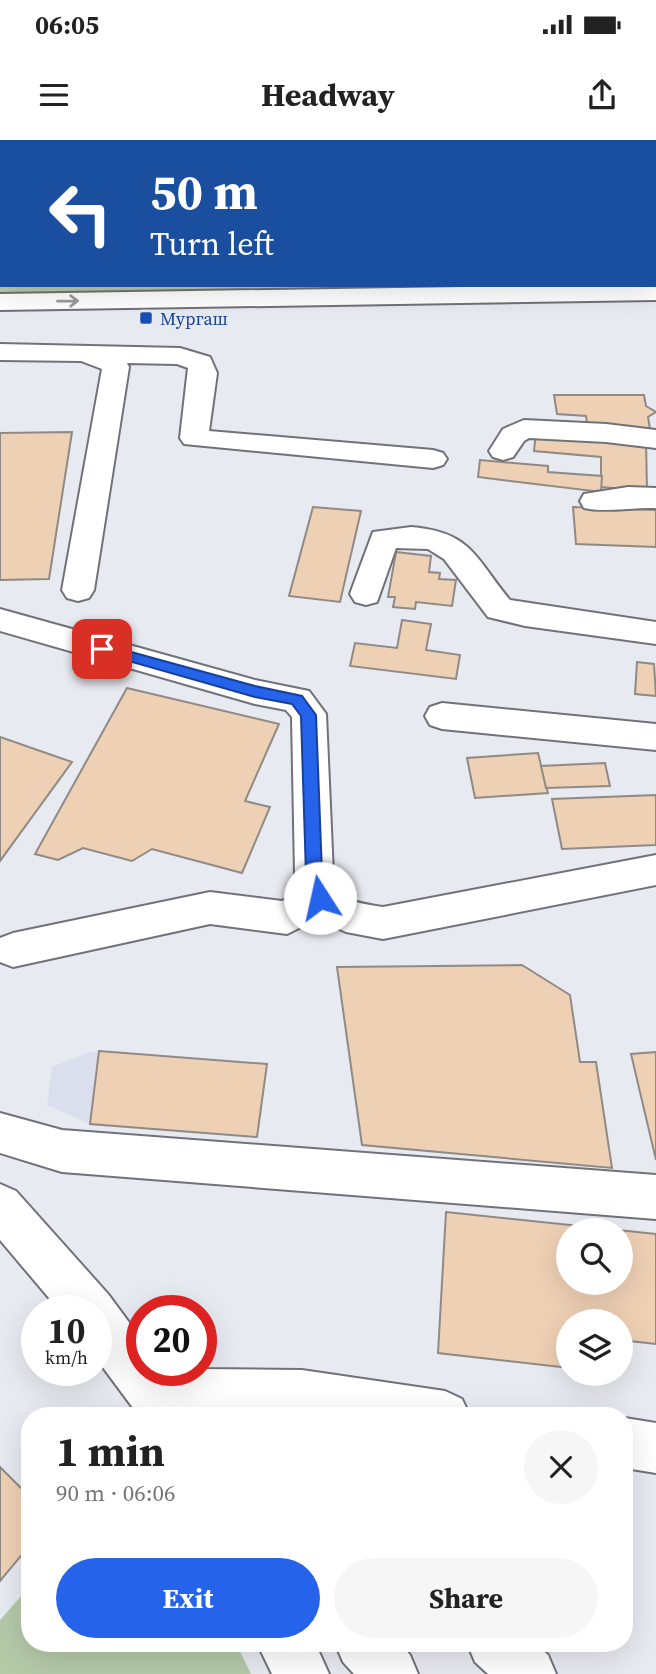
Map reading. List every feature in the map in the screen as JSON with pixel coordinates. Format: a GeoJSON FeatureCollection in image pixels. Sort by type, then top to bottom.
{"type":"FeatureCollection","features":[{"type":"Feature","properties":{"kind":"street"},"geometry":{"type":"LineString","coordinates":[[0,302],[656,292]]}},
{"type":"Feature","properties":{"kind":"street"},"geometry":{"type":"LineString","coordinates":[[0,352],[180,356],[200,363],[203,373],[194,438],[433,459]]}},
{"type":"Feature","properties":{"kind":"street"},"geometry":{"type":"LineString","coordinates":[[78,590],[116,373],[116,367],[109,358],[93,354]]}},
{"type":"Feature","properties":{"kind":"street"},"geometry":{"type":"LineString","coordinates":[[503,451],[513,435],[524,429],[606,433],[656,439]]}},
{"type":"Feature","properties":{"kind":"street"},"geometry":{"type":"LineString","coordinates":[[595,501],[628,497],[656,498]]}},
{"type":"Feature","properties":{"kind":"street"},"geometry":{"type":"LineString","coordinates":[[366,594],[384,539],[412,536],[443,540],[460,554],[499,609],[656,633]]}},
{"type":"Feature","properties":{"kind":"street"},"geometry":{"type":"LineString","coordinates":[[0,620],[255,692],[297,700],[309,715],[314,874],[320,898],[340,915],[383,923],[656,870]]}},
{"type":"Feature","properties":{"kind":"street"},"geometry":{"type":"LineString","coordinates":[[442,716],[656,737]]}},
{"type":"Feature","properties":{"kind":"street"},"geometry":{"type":"LineString","coordinates":[[13,950],[210,908],[287,918],[320,898]]}},
{"type":"Feature","properties":{"kind":"street"},"geometry":{"type":"LineString","coordinates":[[0,1133],[62,1151],[656,1197]]}},
{"type":"Feature","properties":{"kind":"street"},"geometry":{"type":"LineString","coordinates":[[0,1206],[78,1295]]}},
{"type":"Feature","properties":{"kind":"street"},"geometry":{"type":"LineString","coordinates":[[112,1329],[190,1399],[302,1394],[386,1407]]}},
{"type":"Feature","properties":{"kind":"street"},"geometry":{"type":"LineString","coordinates":[[633,1444],[656,1448]]}},
{"type":"Feature","properties":{"kind":"street"},"geometry":{"type":"LineString","coordinates":[[289,1652],[302,1674]]}},
{"type":"Feature","properties":{"kind":"street"},"geometry":{"type":"LineString","coordinates":[[370,1652],[391,1674]]}},
{"type":"Feature","properties":{"kind":"street"},"geometry":{"type":"LineString","coordinates":[[504,1652],[529,1674]]}},
{"type":"Feature","properties":{"kind":"shaded area"},"geometry":{"type":"Polygon","coordinates":[[[99,1051],[90,1124],[47,1105],[52,1067],[99,1051]]]}},
{"type":"Feature","properties":{"kind":"green space"},"geometry":{"type":"Polygon","coordinates":[[[0,287],[563,287],[0,302],[0,287]]]}},
{"type":"Feature","properties":{"kind":"green space"},"geometry":{"type":"Polygon","coordinates":[[[21,1596],[21,1652],[240,1652],[251,1674],[0,1674],[0,1620],[21,1596]]]}},
{"type":"Feature","properties":{"kind":"building"},"geometry":{"type":"Polygon","coordinates":[[[554,395],[644,395],[646,406],[656,412],[648,417],[650,429],[587,423],[586,416],[557,414],[554,395]]]}},
{"type":"Feature","properties":{"kind":"building"},"geometry":{"type":"Polygon","coordinates":[[[72,432],[49,579],[0,580],[0,433],[72,432]]]}},
{"type":"Feature","properties":{"kind":"building"},"geometry":{"type":"Polygon","coordinates":[[[536,432],[646,441],[647,491],[601,487],[601,457],[534,451],[536,432]]]}},
{"type":"Feature","properties":{"kind":"building"},"geometry":{"type":"Polygon","coordinates":[[[480,460],[548,466],[548,472],[602,476],[601,492],[478,477],[480,460]]]}},
{"type":"Feature","properties":{"kind":"building"},"geometry":{"type":"Polygon","coordinates":[[[313,507],[361,511],[340,602],[289,596],[313,507]]]}},
{"type":"Feature","properties":{"kind":"building"},"geometry":{"type":"Polygon","coordinates":[[[573,507],[656,510],[656,547],[576,544],[573,507]]]}},
{"type":"Feature","properties":{"kind":"building"},"geometry":{"type":"Polygon","coordinates":[[[396,552],[431,556],[429,572],[440,573],[439,579],[456,580],[452,606],[416,602],[415,609],[393,607],[395,597],[388,597],[396,552]]]}},
{"type":"Feature","properties":{"kind":"building"},"geometry":{"type":"Polygon","coordinates":[[[402,620],[431,624],[426,650],[460,655],[456,679],[350,666],[355,643],[397,648],[402,620]]]}},
{"type":"Feature","properties":{"kind":"building"},"geometry":{"type":"Polygon","coordinates":[[[637,662],[654,664],[656,696],[635,694],[637,662]]]}},
{"type":"Feature","properties":{"kind":"building"},"geometry":{"type":"Polygon","coordinates":[[[127,688],[279,724],[245,801],[270,807],[242,873],[152,849],[132,861],[83,848],[58,860],[35,854],[127,688]]]}},
{"type":"Feature","properties":{"kind":"building"},"geometry":{"type":"Polygon","coordinates":[[[0,737],[72,762],[0,861],[0,737]]]}},
{"type":"Feature","properties":{"kind":"building"},"geometry":{"type":"Polygon","coordinates":[[[538,753],[548,793],[475,798],[467,758],[538,753]]]}},
{"type":"Feature","properties":{"kind":"building"},"geometry":{"type":"Polygon","coordinates":[[[605,763],[610,786],[546,788],[541,766],[605,763]]]}},
{"type":"Feature","properties":{"kind":"building"},"geometry":{"type":"Polygon","coordinates":[[[656,795],[656,845],[562,849],[552,799],[656,795]]]}},
{"type":"Feature","properties":{"kind":"building"},"geometry":{"type":"Polygon","coordinates":[[[522,965],[570,995],[580,1062],[596,1062],[612,1168],[362,1145],[337,967],[522,965]]]}},
{"type":"Feature","properties":{"kind":"building"},"geometry":{"type":"Polygon","coordinates":[[[99,1051],[267,1064],[257,1137],[90,1124],[99,1051]]]}},
{"type":"Feature","properties":{"kind":"building"},"geometry":{"type":"Polygon","coordinates":[[[656,1052],[656,1160],[631,1054],[656,1052]]]}},
{"type":"Feature","properties":{"kind":"building"},"geometry":{"type":"Polygon","coordinates":[[[446,1212],[556,1224],[556,1295],[633,1295],[633,1231],[656,1234],[656,1344],[633,1341],[633,1309],[556,1309],[556,1367],[438,1353],[446,1212]]]}},
{"type":"Feature","properties":{"kind":"building"},"geometry":{"type":"Polygon","coordinates":[[[0,1467],[21,1488],[21,1556],[0,1581],[0,1467]]]}},
{"type":"Feature","properties":{"kind":"place","name":"Мургаш"},"geometry":{"type":"Point","coordinates":[146,318]}},
{"type":"Feature","properties":{"kind":"route"},"geometry":{"type":"LineString","coordinates":[[102,649],[255,692],[297,700],[309,715],[314,874],[320,898]]}}]}
